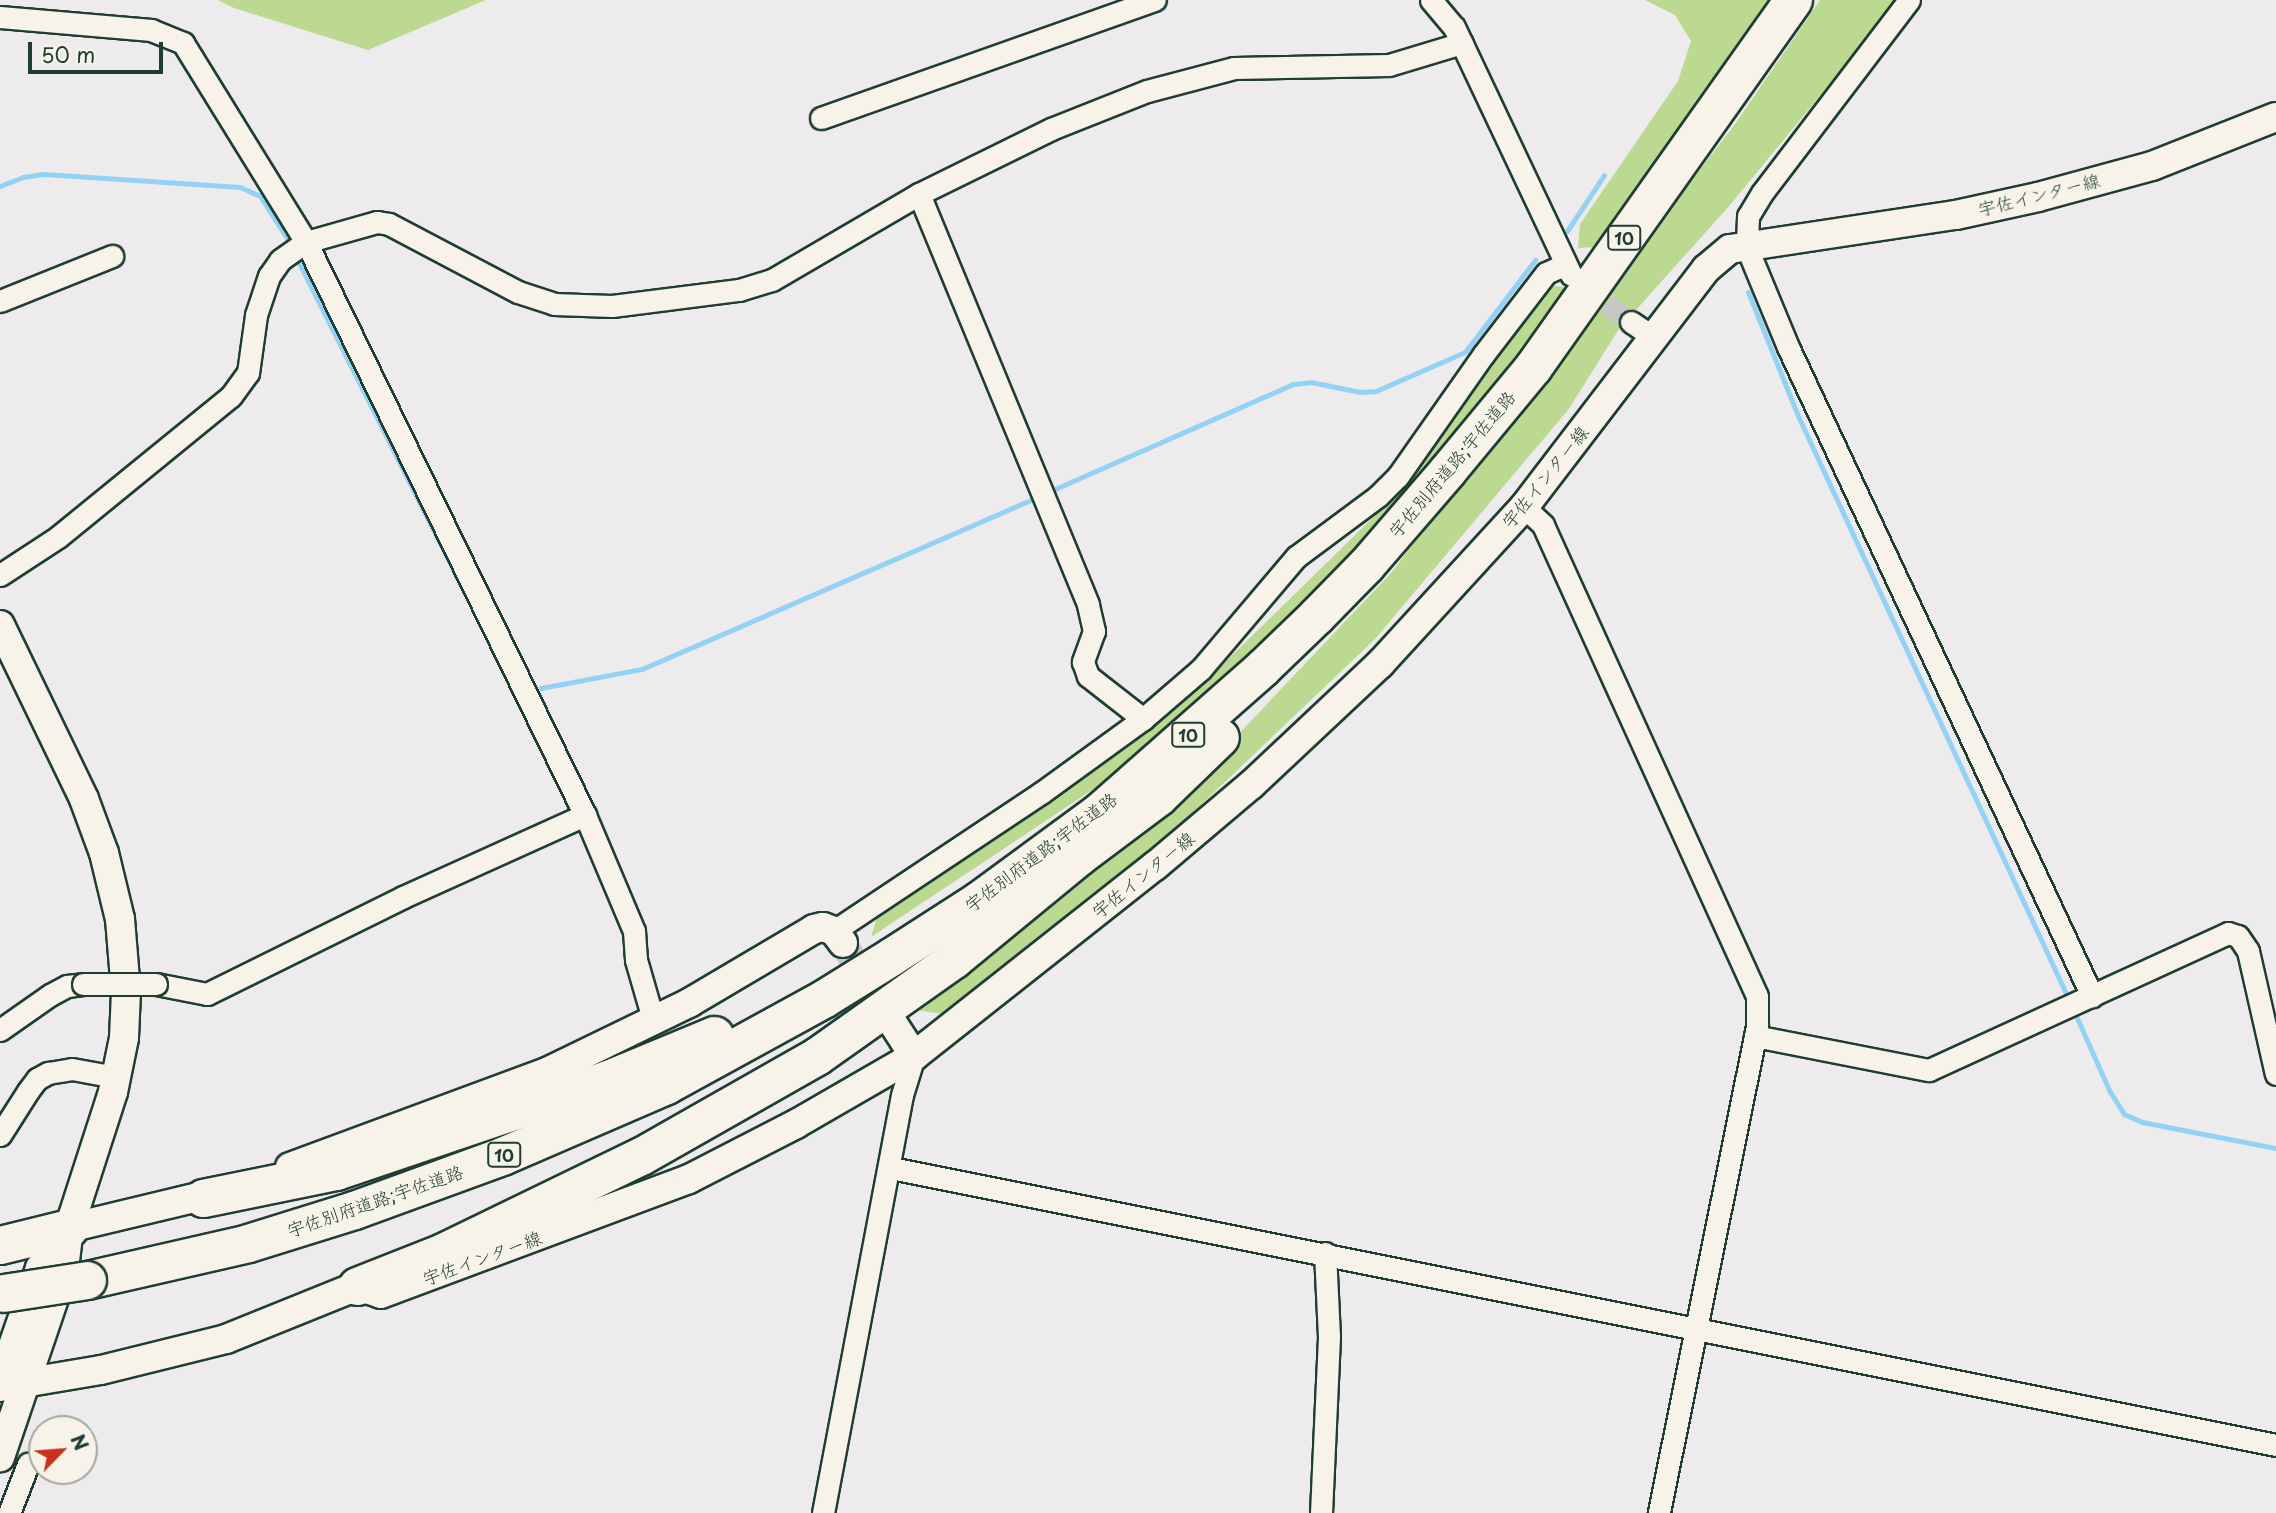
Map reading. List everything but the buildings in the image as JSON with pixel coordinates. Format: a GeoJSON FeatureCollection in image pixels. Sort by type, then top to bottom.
{"type":"FeatureCollection","features":[{"type":"Feature","properties":{"kind":"highway","name":"宇佐別府道路;宇佐道路"},"geometry":{"type":"LineString","coordinates":[[1,1294],[87,1280],[248,1243],[424,1185],[502,1156],[666,1085],[823,999],[979,900],[1100,811],[1189,734],[1262,668],[1366,565],[1533,367],[1793,0]]}},
{"type":"Feature","properties":{"kind":"highway"},"geometry":{"type":"LineString","coordinates":[[357,1286],[443,1252],[703,1124],[817,1056],[954,959],[1078,857],[1158,797],[1259,700],[1412,526],[1447,471]]}},
{"type":"Feature","properties":{"kind":"highway"},"geometry":{"type":"LineString","coordinates":[[203,1198],[336,1171],[539,1104],[715,1035],[845,966],[892,956]]}},
{"type":"Feature","properties":{"kind":"highway"},"geometry":{"type":"LineString","coordinates":[[0,1245],[69,1228]]}},
{"type":"Feature","properties":{"kind":"main road","name":"宇佐インター線"},"geometry":{"type":"LineString","coordinates":[[9,1384],[101,1370],[226,1339],[357,1286],[381,1294],[689,1179],[796,1124],[914,1056],[1155,866],[1251,785],[1380,664],[1524,508],[1706,269],[1730,249],[1956,215],[2038,197],[2152,166],[2276,117]]}},
{"type":"Feature","properties":{"kind":"main road"},"geometry":{"type":"LineString","coordinates":[[0,625],[84,799],[115,893],[127,992],[124,1038],[116,1077],[69,1228],[40,1268],[9,1384],[0,1457]]}},
{"type":"Feature","properties":{"kind":"main road"},"geometry":{"type":"LineString","coordinates":[[69,1228],[203,1198],[440,1114],[550,1071],[689,1003],[814,929],[823,928],[839,937]]}},
{"type":"Feature","properties":{"kind":"main road"},"geometry":{"type":"LineString","coordinates":[[894,1026],[914,1056]]}},
{"type":"Feature","properties":{"kind":"street"},"geometry":{"type":"LineString","coordinates":[[821,118],[1155,0]]}},
{"type":"Feature","properties":{"kind":"street"},"geometry":{"type":"LineString","coordinates":[[839,937],[1143,719],[1201,669],[1296,557],[1378,496],[1398,476],[1483,355],[1546,273],[1568,271],[1462,43],[1444,12],[1431,0]]}},
{"type":"Feature","properties":{"kind":"street"},"geometry":{"type":"LineString","coordinates":[[1909,0],[1762,193],[1748,216],[1747,248],[1788,347],[2092,996]]}},
{"type":"Feature","properties":{"kind":"street"},"geometry":{"type":"LineString","coordinates":[[0,17],[151,30],[183,43],[306,242],[585,815],[634,931],[636,960],[653,1019]]}},
{"type":"Feature","properties":{"kind":"street"},"geometry":{"type":"LineString","coordinates":[[0,575],[58,537],[231,396],[248,373],[256,315],[269,276],[280,260],[306,242],[377,222],[389,224],[518,292],[554,304],[612,306],[739,289],[772,280],[919,194],[1096,109],[1197,76],[1234,68],[1269,64],[1389,65],[1462,43]]}},
{"type":"Feature","properties":{"kind":"street"},"geometry":{"type":"LineString","coordinates":[[919,194],[1088,605],[1094,631],[1083,662],[1088,676],[1143,719]]}},
{"type":"Feature","properties":{"kind":"street"},"geometry":{"type":"LineString","coordinates":[[0,301],[112,256]]}},
{"type":"Feature","properties":{"kind":"street"},"geometry":{"type":"LineString","coordinates":[[1631,322],[1655,338]]}},
{"type":"Feature","properties":{"kind":"street"},"geometry":{"type":"LineString","coordinates":[[1524,508],[1543,525],[1755,987],[1758,1013],[1755,1036],[1659,1513]]}},
{"type":"Feature","properties":{"kind":"street"},"geometry":{"type":"LineString","coordinates":[[0,1030],[67,986],[156,984],[207,994],[403,897],[585,815]]}},
{"type":"Feature","properties":{"kind":"street"},"geometry":{"type":"LineString","coordinates":[[1755,1036],[1929,1070],[2223,935],[2234,934],[2243,941],[2253,968],[2276,1074]]}},
{"type":"Feature","properties":{"kind":"street"},"geometry":{"type":"LineString","coordinates":[[823,1513],[891,1167],[902,1095],[914,1056]]}},
{"type":"Feature","properties":{"kind":"street"},"geometry":{"type":"LineString","coordinates":[[0,1135],[37,1079],[48,1073],[72,1069],[116,1077]]}},
{"type":"Feature","properties":{"kind":"street"},"geometry":{"type":"LineString","coordinates":[[891,1167],[2276,1445]]}},
{"type":"Feature","properties":{"kind":"street"},"geometry":{"type":"LineString","coordinates":[[1321,1513],[1329,1337],[1325,1254]]}},
{"type":"Feature","properties":{"kind":"street"},"geometry":{"type":"LineString","coordinates":[[11,1511],[28,1464]]}},
{"type":"Feature","properties":{"kind":"green space"},"geometry":{"type":"Polygon","coordinates":[[[218,0],[486,0],[368,50],[234,8],[218,0]]]}},
{"type":"Feature","properties":{"kind":"green space"},"geometry":{"type":"Polygon","coordinates":[[[1645,0],[1778,0],[1596,247],[1578,248],[1580,224],[1678,81],[1691,41],[1675,15],[1645,0]]]}},
{"type":"Feature","properties":{"kind":"green space"},"geometry":{"type":"Polygon","coordinates":[[[1820,0],[1899,0],[1730,205],[1619,329],[1568,410],[1375,639],[1162,842],[943,1014],[916,1010],[1075,888],[1213,761],[1391,573],[1735,124],[1820,0]]]}},
{"type":"Feature","properties":{"kind":"green space"},"geometry":{"type":"Polygon","coordinates":[[[1551,285],[1568,288],[1486,399],[1292,623],[1119,772],[871,937],[878,914],[1040,804],[1216,671],[1395,496],[1510,331],[1551,285]]]}},
{"type":"Feature","properties":{"kind":"waterway"},"geometry":{"type":"LineString","coordinates":[[0,186],[23,177],[44,174],[240,187],[260,196],[287,238]]}},
{"type":"Feature","properties":{"kind":"waterway"},"geometry":{"type":"LineString","coordinates":[[1567,231],[1604,175]]}},
{"type":"Feature","properties":{"kind":"waterway"},"geometry":{"type":"LineString","coordinates":[[1055,489],[1293,384],[1311,382],[1360,392],[1376,391],[1465,352],[1535,260]]}},
{"type":"Feature","properties":{"kind":"waterway"},"geometry":{"type":"LineString","coordinates":[[298,261],[482,627]]}},
{"type":"Feature","properties":{"kind":"waterway"},"geometry":{"type":"LineString","coordinates":[[1748,292],[1799,418],[2069,1000]]}},
{"type":"Feature","properties":{"kind":"waterway"},"geometry":{"type":"LineString","coordinates":[[541,688],[642,669],[1035,498]]}},
{"type":"Feature","properties":{"kind":"waterway"},"geometry":{"type":"LineString","coordinates":[[2073,1009],[2109,1090],[2124,1114],[2142,1122],[2276,1148]]}},
{"type":"Feature","properties":{"kind":"tunnel"},"geometry":{"type":"LineString","coordinates":[[1582,284],[1631,322]]}},
{"type":"Feature","properties":{"kind":"tunnel"},"geometry":{"type":"LineString","coordinates":[[843,943],[893,1024]]}}]}
